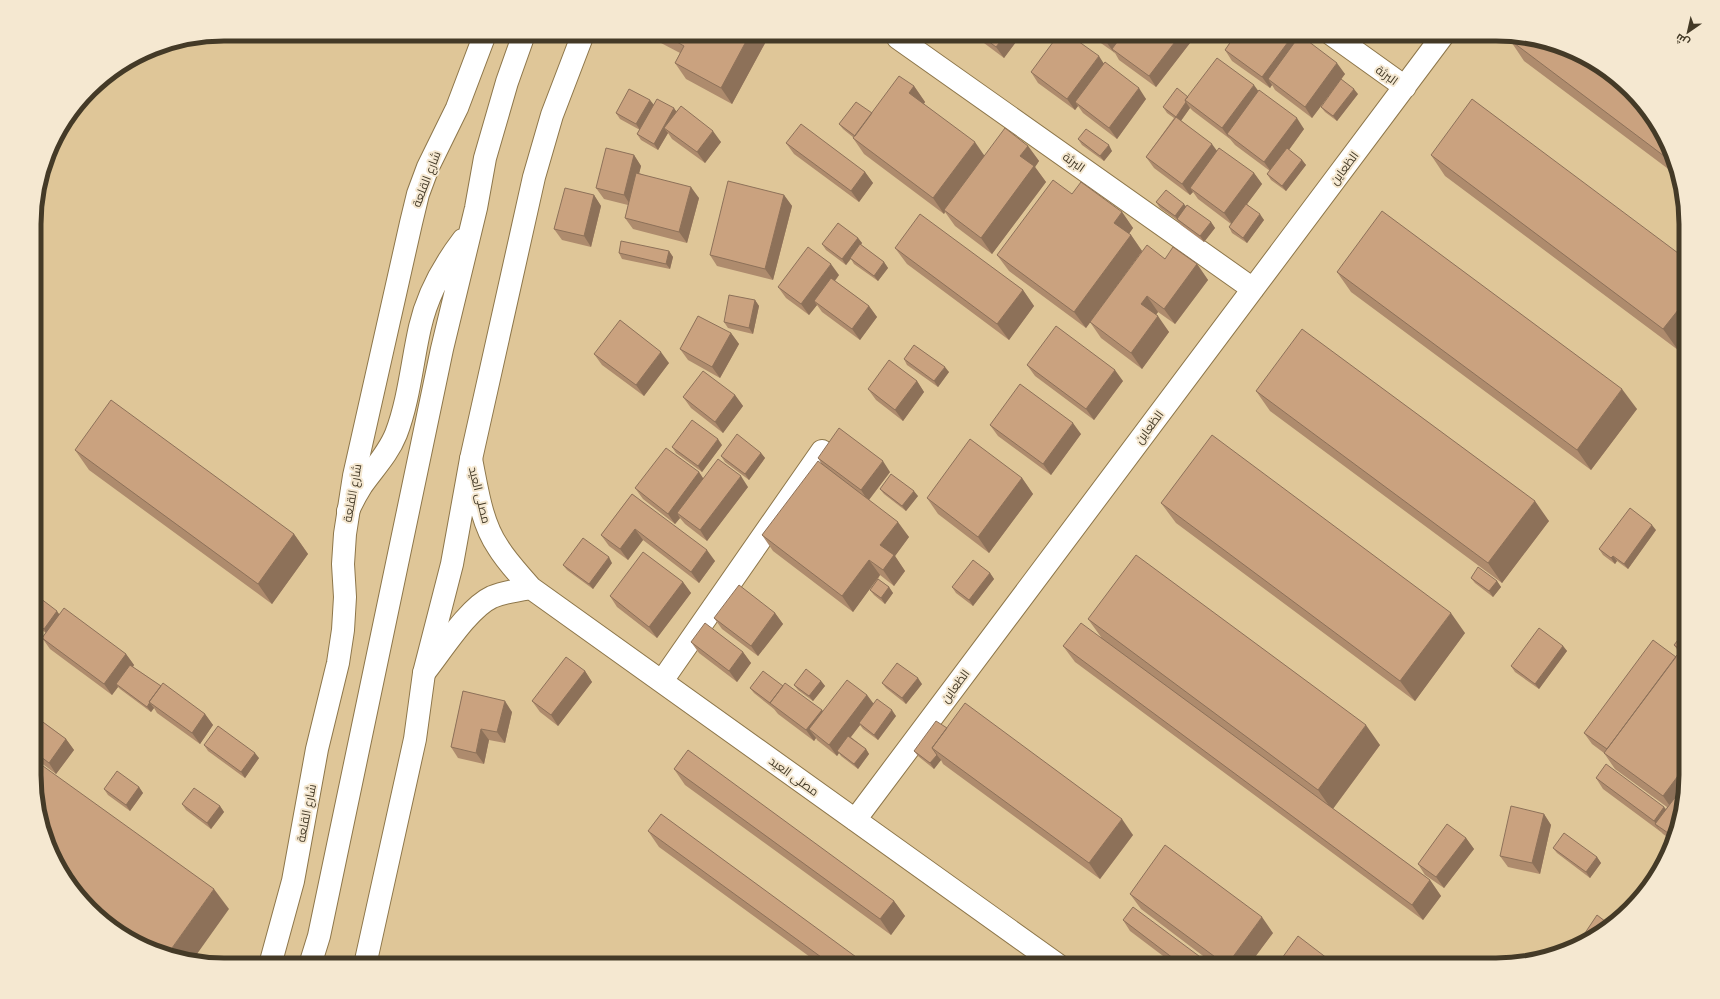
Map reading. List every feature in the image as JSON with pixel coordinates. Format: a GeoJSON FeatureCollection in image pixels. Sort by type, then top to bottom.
{"type":"FeatureCollection","features":[{"type":"Feature","properties":{"kind":"street","name":"شارع القلعة"},"geometry":{"type":"LineString","coordinates":[[272,958],[293,880],[317,749],[338,663],[343,630],[345,597],[343,564],[348,512],[354,476],[418,194],[428,167],[457,108],[482,41]]}},
{"type":"Feature","properties":{"kind":"street"},"geometry":{"type":"LineString","coordinates":[[312,958],[319,936],[440,356],[470,231],[485,158],[507,82],[522,41]]}},
{"type":"Feature","properties":{"kind":"street"},"geometry":{"type":"LineString","coordinates":[[367,958],[415,739],[424,673],[452,564],[471,459],[534,177],[552,115],[580,41]]}},
{"type":"Feature","properties":{"kind":"street","name":"البرثة"},"geometry":{"type":"LineString","coordinates":[[902,41],[1253,289]]}},
{"type":"Feature","properties":{"kind":"street","name":"البرثة"},"geometry":{"type":"LineString","coordinates":[[1341,41],[1405,87]]}},
{"type":"Feature","properties":{"kind":"street","name":"الظعاين"},"geometry":{"type":"LineString","coordinates":[[855,820],[1439,41]]}},
{"type":"Feature","properties":{"kind":"street"},"geometry":{"type":"LineString","coordinates":[[348,512],[362,485],[380,463],[395,436],[401,419],[420,326],[431,295],[445,266],[470,231]]}},
{"type":"Feature","properties":{"kind":"street"},"geometry":{"type":"LineString","coordinates":[[662,681],[822,451]]}},
{"type":"Feature","properties":{"kind":"street","name":"مصلى العيد"},"geometry":{"type":"LineString","coordinates":[[471,459],[483,514],[497,547],[531,588],[1048,958]]}},
{"type":"Feature","properties":{"kind":"street"},"geometry":{"type":"LineString","coordinates":[[424,673],[479,605],[492,597],[516,590],[531,588]]}},
{"type":"Feature","properties":{"kind":"building"},"geometry":{"type":"Polygon","coordinates":[[[675,41],[746,41],[721,88],[675,63],[684,46],[675,41]]]}},
{"type":"Feature","properties":{"kind":"building"},"geometry":{"type":"Polygon","coordinates":[[[988,41],[1001,41],[996,47],[988,41]]]}},
{"type":"Feature","properties":{"kind":"building"},"geometry":{"type":"Polygon","coordinates":[[[1054,41],[1078,41],[1099,56],[1067,99],[1031,72],[1054,41]]]}},
{"type":"Feature","properties":{"kind":"building"},"geometry":{"type":"Polygon","coordinates":[[[1118,41],[1176,41],[1149,76],[1112,49],[1118,41]]]}},
{"type":"Feature","properties":{"kind":"building"},"geometry":{"type":"Polygon","coordinates":[[[1231,41],[1289,41],[1262,77],[1225,50],[1231,41]]]}},
{"type":"Feature","properties":{"kind":"building"},"geometry":{"type":"Polygon","coordinates":[[[1296,41],[1308,41],[1337,63],[1305,107],[1268,79],[1296,41]]]}},
{"type":"Feature","properties":{"kind":"building"},"geometry":{"type":"Polygon","coordinates":[[[1512,42],[1543,47],[1566,55],[1577,60],[1607,79],[1633,103],[1641,113],[1660,143],[1666,158],[1512,42]]]}},
{"type":"Feature","properties":{"kind":"building"},"geometry":{"type":"Polygon","coordinates":[[[1217,58],[1254,85],[1222,128],[1185,100],[1217,58]]]}},
{"type":"Feature","properties":{"kind":"building"},"geometry":{"type":"Polygon","coordinates":[[[1105,62],[1139,88],[1109,128],[1075,102],[1105,62]]]}},
{"type":"Feature","properties":{"kind":"building"},"geometry":{"type":"Polygon","coordinates":[[[899,76],[914,86],[909,93],[975,142],[933,198],[853,138],[899,76]]]}},
{"type":"Feature","properties":{"kind":"building"},"geometry":{"type":"Polygon","coordinates":[[[1341,79],[1354,89],[1333,116],[1321,107],[1341,79]]]}},
{"type":"Feature","properties":{"kind":"building"},"geometry":{"type":"Polygon","coordinates":[[[1177,88],[1188,97],[1176,117],[1163,107],[1177,88]]]}},
{"type":"Feature","properties":{"kind":"building"},"geometry":{"type":"Polygon","coordinates":[[[629,89],[650,100],[636,124],[616,113],[629,89]]]}},
{"type":"Feature","properties":{"kind":"building"},"geometry":{"type":"Polygon","coordinates":[[[1259,90],[1297,118],[1264,162],[1227,134],[1259,90]]]}},
{"type":"Feature","properties":{"kind":"building"},"geometry":{"type":"Polygon","coordinates":[[[657,99],[674,108],[654,144],[637,134],[657,99]]]}},
{"type":"Feature","properties":{"kind":"building"},"geometry":{"type":"Polygon","coordinates":[[[1472,99],[1679,254],[1679,309],[1663,329],[1431,155],[1472,99]]]}},
{"type":"Feature","properties":{"kind":"building"},"geometry":{"type":"Polygon","coordinates":[[[856,102],[872,113],[855,136],[839,124],[856,102]]]}},
{"type":"Feature","properties":{"kind":"building"},"geometry":{"type":"Polygon","coordinates":[[[681,106],[713,131],[697,152],[664,128],[681,106]]]}},
{"type":"Feature","properties":{"kind":"building"},"geometry":{"type":"Polygon","coordinates":[[[1176,117],[1212,144],[1182,184],[1146,157],[1176,117]]]}},
{"type":"Feature","properties":{"kind":"building"},"geometry":{"type":"Polygon","coordinates":[[[801,124],[865,172],[851,191],[786,143],[801,124]]]}},
{"type":"Feature","properties":{"kind":"building"},"geometry":{"type":"Polygon","coordinates":[[[1005,128],[1028,146],[1020,156],[1034,166],[981,238],[944,210],[1005,128]]]}},
{"type":"Feature","properties":{"kind":"building"},"geometry":{"type":"Polygon","coordinates":[[[1086,129],[1109,145],[1100,156],[1078,139],[1086,129]]]}},
{"type":"Feature","properties":{"kind":"building"},"geometry":{"type":"Polygon","coordinates":[[[606,148],[634,155],[624,195],[596,188],[606,148]]]}},
{"type":"Feature","properties":{"kind":"building"},"geometry":{"type":"Polygon","coordinates":[[[1219,148],[1254,173],[1224,213],[1190,188],[1219,148]]]}},
{"type":"Feature","properties":{"kind":"building"},"geometry":{"type":"Polygon","coordinates":[[[1287,148],[1302,160],[1282,186],[1267,174],[1287,148]]]}},
{"type":"Feature","properties":{"kind":"building"},"geometry":{"type":"Polygon","coordinates":[[[636,173],[691,187],[679,232],[625,218],[636,173]]]}},
{"type":"Feature","properties":{"kind":"building"},"geometry":{"type":"Polygon","coordinates":[[[1053,180],[1072,194],[1081,182],[1122,212],[1114,223],[1131,235],[1074,312],[997,255],[1053,180]]]}},
{"type":"Feature","properties":{"kind":"building"},"geometry":{"type":"Polygon","coordinates":[[[728,181],[784,195],[765,269],[710,255],[728,181]]]}},
{"type":"Feature","properties":{"kind":"building"},"geometry":{"type":"Polygon","coordinates":[[[565,188],[594,195],[584,236],[554,229],[565,188]]]}},
{"type":"Feature","properties":{"kind":"building"},"geometry":{"type":"Polygon","coordinates":[[[1166,190],[1184,204],[1175,216],[1156,202],[1166,190]]]}},
{"type":"Feature","properties":{"kind":"building"},"geometry":{"type":"Polygon","coordinates":[[[1246,204],[1260,214],[1243,238],[1229,227],[1246,204]]]}},
{"type":"Feature","properties":{"kind":"building"},"geometry":{"type":"Polygon","coordinates":[[[1187,205],[1211,222],[1200,236],[1177,219],[1187,205]]]}},
{"type":"Feature","properties":{"kind":"building"},"geometry":{"type":"Polygon","coordinates":[[[1382,211],[1622,389],[1577,450],[1337,272],[1382,211]]]}},
{"type":"Feature","properties":{"kind":"building"},"geometry":{"type":"Polygon","coordinates":[[[920,214],[1023,290],[997,324],[895,248],[920,214]]]}},
{"type":"Feature","properties":{"kind":"building"},"geometry":{"type":"Polygon","coordinates":[[[838,223],[858,238],[842,259],[822,244],[838,223]]]}},
{"type":"Feature","properties":{"kind":"building"},"geometry":{"type":"Polygon","coordinates":[[[621,241],[669,251],[666,264],[619,253],[621,241]]]}},
{"type":"Feature","properties":{"kind":"building"},"geometry":{"type":"Polygon","coordinates":[[[860,244],[884,262],[874,276],[850,258],[860,244]]]}},
{"type":"Feature","properties":{"kind":"building"},"geometry":{"type":"Polygon","coordinates":[[[1147,245],[1165,259],[1173,247],[1197,264],[1164,309],[1147,296],[1141,304],[1158,316],[1131,353],[1090,322],[1147,245]]]}},
{"type":"Feature","properties":{"kind":"building"},"geometry":{"type":"Polygon","coordinates":[[[808,247],[831,264],[801,304],[778,287],[808,247]]]}},
{"type":"Feature","properties":{"kind":"building"},"geometry":{"type":"Polygon","coordinates":[[[831,278],[869,306],[852,329],[814,301],[831,278]]]}},
{"type":"Feature","properties":{"kind":"building"},"geometry":{"type":"Polygon","coordinates":[[[729,295],[755,300],[749,328],[724,322],[729,295]]]}},
{"type":"Feature","properties":{"kind":"building"},"geometry":{"type":"Polygon","coordinates":[[[698,316],[731,333],[712,367],[680,349],[698,316]]]}},
{"type":"Feature","properties":{"kind":"building"},"geometry":{"type":"Polygon","coordinates":[[[620,320],[661,352],[636,385],[594,354],[620,320]]]}},
{"type":"Feature","properties":{"kind":"building"},"geometry":{"type":"Polygon","coordinates":[[[1056,326],[1115,370],[1086,409],[1027,365],[1056,326]]]}},
{"type":"Feature","properties":{"kind":"building"},"geometry":{"type":"Polygon","coordinates":[[[1302,329],[1535,501],[1488,563],[1256,391],[1302,329]]]}},
{"type":"Feature","properties":{"kind":"building"},"geometry":{"type":"Polygon","coordinates":[[[914,345],[945,367],[934,381],[904,359],[914,345]]]}},
{"type":"Feature","properties":{"kind":"building"},"geometry":{"type":"Polygon","coordinates":[[[889,360],[917,381],[895,410],[868,389],[889,360]]]}},
{"type":"Feature","properties":{"kind":"building"},"geometry":{"type":"Polygon","coordinates":[[[703,371],[735,395],[715,422],[683,397],[703,371]]]}},
{"type":"Feature","properties":{"kind":"building"},"geometry":{"type":"Polygon","coordinates":[[[1020,384],[1073,423],[1043,464],[990,425],[1020,384]]]}},
{"type":"Feature","properties":{"kind":"building"},"geometry":{"type":"Polygon","coordinates":[[[111,400],[294,534],[258,584],[75,450],[111,400]]]}},
{"type":"Feature","properties":{"kind":"building"},"geometry":{"type":"Polygon","coordinates":[[[692,420],[718,439],[698,466],[672,447],[692,420]]]}},
{"type":"Feature","properties":{"kind":"building"},"geometry":{"type":"Polygon","coordinates":[[[839,428],[883,461],[861,490],[818,458],[839,428]]]}},
{"type":"Feature","properties":{"kind":"building"},"geometry":{"type":"Polygon","coordinates":[[[737,434],[761,453],[745,474],[721,456],[737,434]]]}},
{"type":"Feature","properties":{"kind":"building"},"geometry":{"type":"Polygon","coordinates":[[[1212,435],[1451,613],[1400,681],[1161,503],[1212,435]]]}},
{"type":"Feature","properties":{"kind":"building"},"geometry":{"type":"Polygon","coordinates":[[[970,439],[1022,478],[978,537],[927,498],[970,439]]]}},
{"type":"Feature","properties":{"kind":"building"},"geometry":{"type":"Polygon","coordinates":[[[666,448],[699,472],[668,514],[635,488],[666,448]]]}},
{"type":"Feature","properties":{"kind":"building"},"geometry":{"type":"Polygon","coordinates":[[[718,459],[741,476],[700,530],[677,513],[718,459]]]}},
{"type":"Feature","properties":{"kind":"building"},"geometry":{"type":"Polygon","coordinates":[[[818,461],[898,522],[880,545],[894,555],[883,570],[869,560],[842,596],[762,535],[818,461]]]}},
{"type":"Feature","properties":{"kind":"building"},"geometry":{"type":"Polygon","coordinates":[[[891,474],[914,491],[902,506],[880,489],[891,474]]]}},
{"type":"Feature","properties":{"kind":"building"},"geometry":{"type":"Polygon","coordinates":[[[632,494],[707,550],[691,572],[635,529],[620,549],[601,535],[632,494]]]}},
{"type":"Feature","properties":{"kind":"building"},"geometry":{"type":"Polygon","coordinates":[[[1630,508],[1652,525],[1624,564],[1613,556],[1611,558],[1599,549],[1630,508]]]}},
{"type":"Feature","properties":{"kind":"building"},"geometry":{"type":"Polygon","coordinates":[[[583,538],[609,557],[589,584],[563,565],[583,538]]]}},
{"type":"Feature","properties":{"kind":"building"},"geometry":{"type":"Polygon","coordinates":[[[643,552],[683,582],[649,627],[610,596],[643,552]]]}},
{"type":"Feature","properties":{"kind":"building"},"geometry":{"type":"Polygon","coordinates":[[[1136,555],[1366,725],[1318,790],[1088,619],[1136,555]]]}},
{"type":"Feature","properties":{"kind":"building"},"geometry":{"type":"Polygon","coordinates":[[[973,560],[990,573],[969,600],[952,587],[973,560]]]}},
{"type":"Feature","properties":{"kind":"building"},"geometry":{"type":"Polygon","coordinates":[[[1478,567],[1497,581],[1489,591],[1471,578],[1478,567]]]}},
{"type":"Feature","properties":{"kind":"building"},"geometry":{"type":"Polygon","coordinates":[[[878,579],[889,587],[881,598],[870,590],[878,579]]]}},
{"type":"Feature","properties":{"kind":"building"},"geometry":{"type":"Polygon","coordinates":[[[739,585],[775,613],[751,646],[714,618],[739,585]]]}},
{"type":"Feature","properties":{"kind":"building"},"geometry":{"type":"Polygon","coordinates":[[[41,599],[57,611],[44,629],[41,627],[41,599]]]}},
{"type":"Feature","properties":{"kind":"building"},"geometry":{"type":"Polygon","coordinates":[[[64,608],[126,654],[104,684],[42,638],[64,608]]]}},
{"type":"Feature","properties":{"kind":"building"},"geometry":{"type":"Polygon","coordinates":[[[705,623],[743,652],[729,671],[691,642],[705,623]]]}},
{"type":"Feature","properties":{"kind":"building"},"geometry":{"type":"Polygon","coordinates":[[[1081,623],[1430,880],[1412,905],[1063,646],[1081,623]]]}},
{"type":"Feature","properties":{"kind":"building"},"geometry":{"type":"Polygon","coordinates":[[[1539,628],[1563,646],[1535,684],[1511,666],[1539,628]]]}},
{"type":"Feature","properties":{"kind":"building"},"geometry":{"type":"Polygon","coordinates":[[[1679,639],[1679,649],[1674,645],[1679,639]]]}},
{"type":"Feature","properties":{"kind":"building"},"geometry":{"type":"Polygon","coordinates":[[[1653,640],[1676,657],[1607,749],[1584,733],[1653,640]]]}},
{"type":"Feature","properties":{"kind":"building"},"geometry":{"type":"Polygon","coordinates":[[[1677,655],[1679,656],[1679,774],[1663,796],[1604,753],[1677,655]]]}},
{"type":"Feature","properties":{"kind":"building"},"geometry":{"type":"Polygon","coordinates":[[[566,657],[585,671],[551,715],[532,701],[566,657]]]}},
{"type":"Feature","properties":{"kind":"building"},"geometry":{"type":"Polygon","coordinates":[[[897,663],[918,678],[902,698],[882,683],[897,663]]]}},
{"type":"Feature","properties":{"kind":"building"},"geometry":{"type":"Polygon","coordinates":[[[130,665],[161,686],[147,707],[116,684],[130,665]]]}},
{"type":"Feature","properties":{"kind":"building"},"geometry":{"type":"Polygon","coordinates":[[[806,669],[821,681],[809,696],[794,685],[806,669]]]}},
{"type":"Feature","properties":{"kind":"building"},"geometry":{"type":"Polygon","coordinates":[[[763,671],[783,686],[770,703],[750,688],[763,671]]]}},
{"type":"Feature","properties":{"kind":"building"},"geometry":{"type":"Polygon","coordinates":[[[847,680],[867,695],[829,745],[809,729],[847,680]]]}},
{"type":"Feature","properties":{"kind":"building"},"geometry":{"type":"Polygon","coordinates":[[[163,683],[205,714],[192,733],[149,702],[163,683]]]}},
{"type":"Feature","properties":{"kind":"building"},"geometry":{"type":"Polygon","coordinates":[[[785,683],[822,710],[806,730],[770,703],[785,683]]]}},
{"type":"Feature","properties":{"kind":"building"},"geometry":{"type":"Polygon","coordinates":[[[463,691],[505,701],[497,732],[481,729],[476,753],[451,747],[463,691]]]}},
{"type":"Feature","properties":{"kind":"building"},"geometry":{"type":"Polygon","coordinates":[[[877,699],[892,710],[874,735],[859,723],[877,699]]]}},
{"type":"Feature","properties":{"kind":"building"},"geometry":{"type":"Polygon","coordinates":[[[965,703],[1122,819],[1089,863],[932,748],[965,703]]]}},
{"type":"Feature","properties":{"kind":"building"},"geometry":{"type":"Polygon","coordinates":[[[41,721],[66,739],[49,763],[41,757],[41,721]]]}},
{"type":"Feature","properties":{"kind":"building"},"geometry":{"type":"Polygon","coordinates":[[[936,721],[947,728],[932,748],[937,755],[930,763],[914,751],[936,721]]]}},
{"type":"Feature","properties":{"kind":"building"},"geometry":{"type":"Polygon","coordinates":[[[218,726],[255,753],[241,772],[204,745],[218,726]]]}},
{"type":"Feature","properties":{"kind":"building"},"geometry":{"type":"Polygon","coordinates":[[[848,736],[866,749],[854,764],[837,751],[848,736]]]}},
{"type":"Feature","properties":{"kind":"building"},"geometry":{"type":"Polygon","coordinates":[[[688,750],[894,901],[880,919],[674,769],[688,750]]]}},
{"type":"Feature","properties":{"kind":"building"},"geometry":{"type":"Polygon","coordinates":[[[1606,764],[1664,807],[1654,821],[1596,778],[1606,764]]]}},
{"type":"Feature","properties":{"kind":"building"},"geometry":{"type":"Polygon","coordinates":[[[41,765],[214,889],[171,950],[143,939],[113,920],[87,896],[72,876],[60,856],[47,822],[41,787],[41,765]]]}},
{"type":"Feature","properties":{"kind":"building"},"geometry":{"type":"Polygon","coordinates":[[[117,771],[139,787],[126,805],[104,789],[117,771]]]}},
{"type":"Feature","properties":{"kind":"building"},"geometry":{"type":"Polygon","coordinates":[[[194,788],[220,806],[207,823],[182,804],[194,788]]]}},
{"type":"Feature","properties":{"kind":"building"},"geometry":{"type":"Polygon","coordinates":[[[1678,794],[1673,822],[1669,834],[1655,824],[1678,794]]]}},
{"type":"Feature","properties":{"kind":"building"},"geometry":{"type":"Polygon","coordinates":[[[1511,806],[1544,814],[1532,863],[1500,856],[1511,806]]]}},
{"type":"Feature","properties":{"kind":"building"},"geometry":{"type":"Polygon","coordinates":[[[661,814],[857,958],[822,958],[648,831],[661,814]]]}},
{"type":"Feature","properties":{"kind":"building"},"geometry":{"type":"Polygon","coordinates":[[[1447,824],[1466,838],[1436,877],[1418,864],[1447,824]]]}},
{"type":"Feature","properties":{"kind":"building"},"geometry":{"type":"Polygon","coordinates":[[[1564,833],[1597,857],[1586,872],[1553,848],[1564,833]]]}},
{"type":"Feature","properties":{"kind":"building"},"geometry":{"type":"Polygon","coordinates":[[[1165,845],[1262,917],[1232,958],[1217,958],[1130,894],[1165,845]]]}},
{"type":"Feature","properties":{"kind":"building"},"geometry":{"type":"Polygon","coordinates":[[[1133,907],[1202,958],[1173,958],[1123,920],[1133,907]]]}},
{"type":"Feature","properties":{"kind":"building"},"geometry":{"type":"Polygon","coordinates":[[[1597,915],[1605,921],[1586,934],[1597,915]]]}},
{"type":"Feature","properties":{"kind":"building"},"geometry":{"type":"Polygon","coordinates":[[[1298,936],[1327,958],[1282,958],[1298,936]]]}}]}
